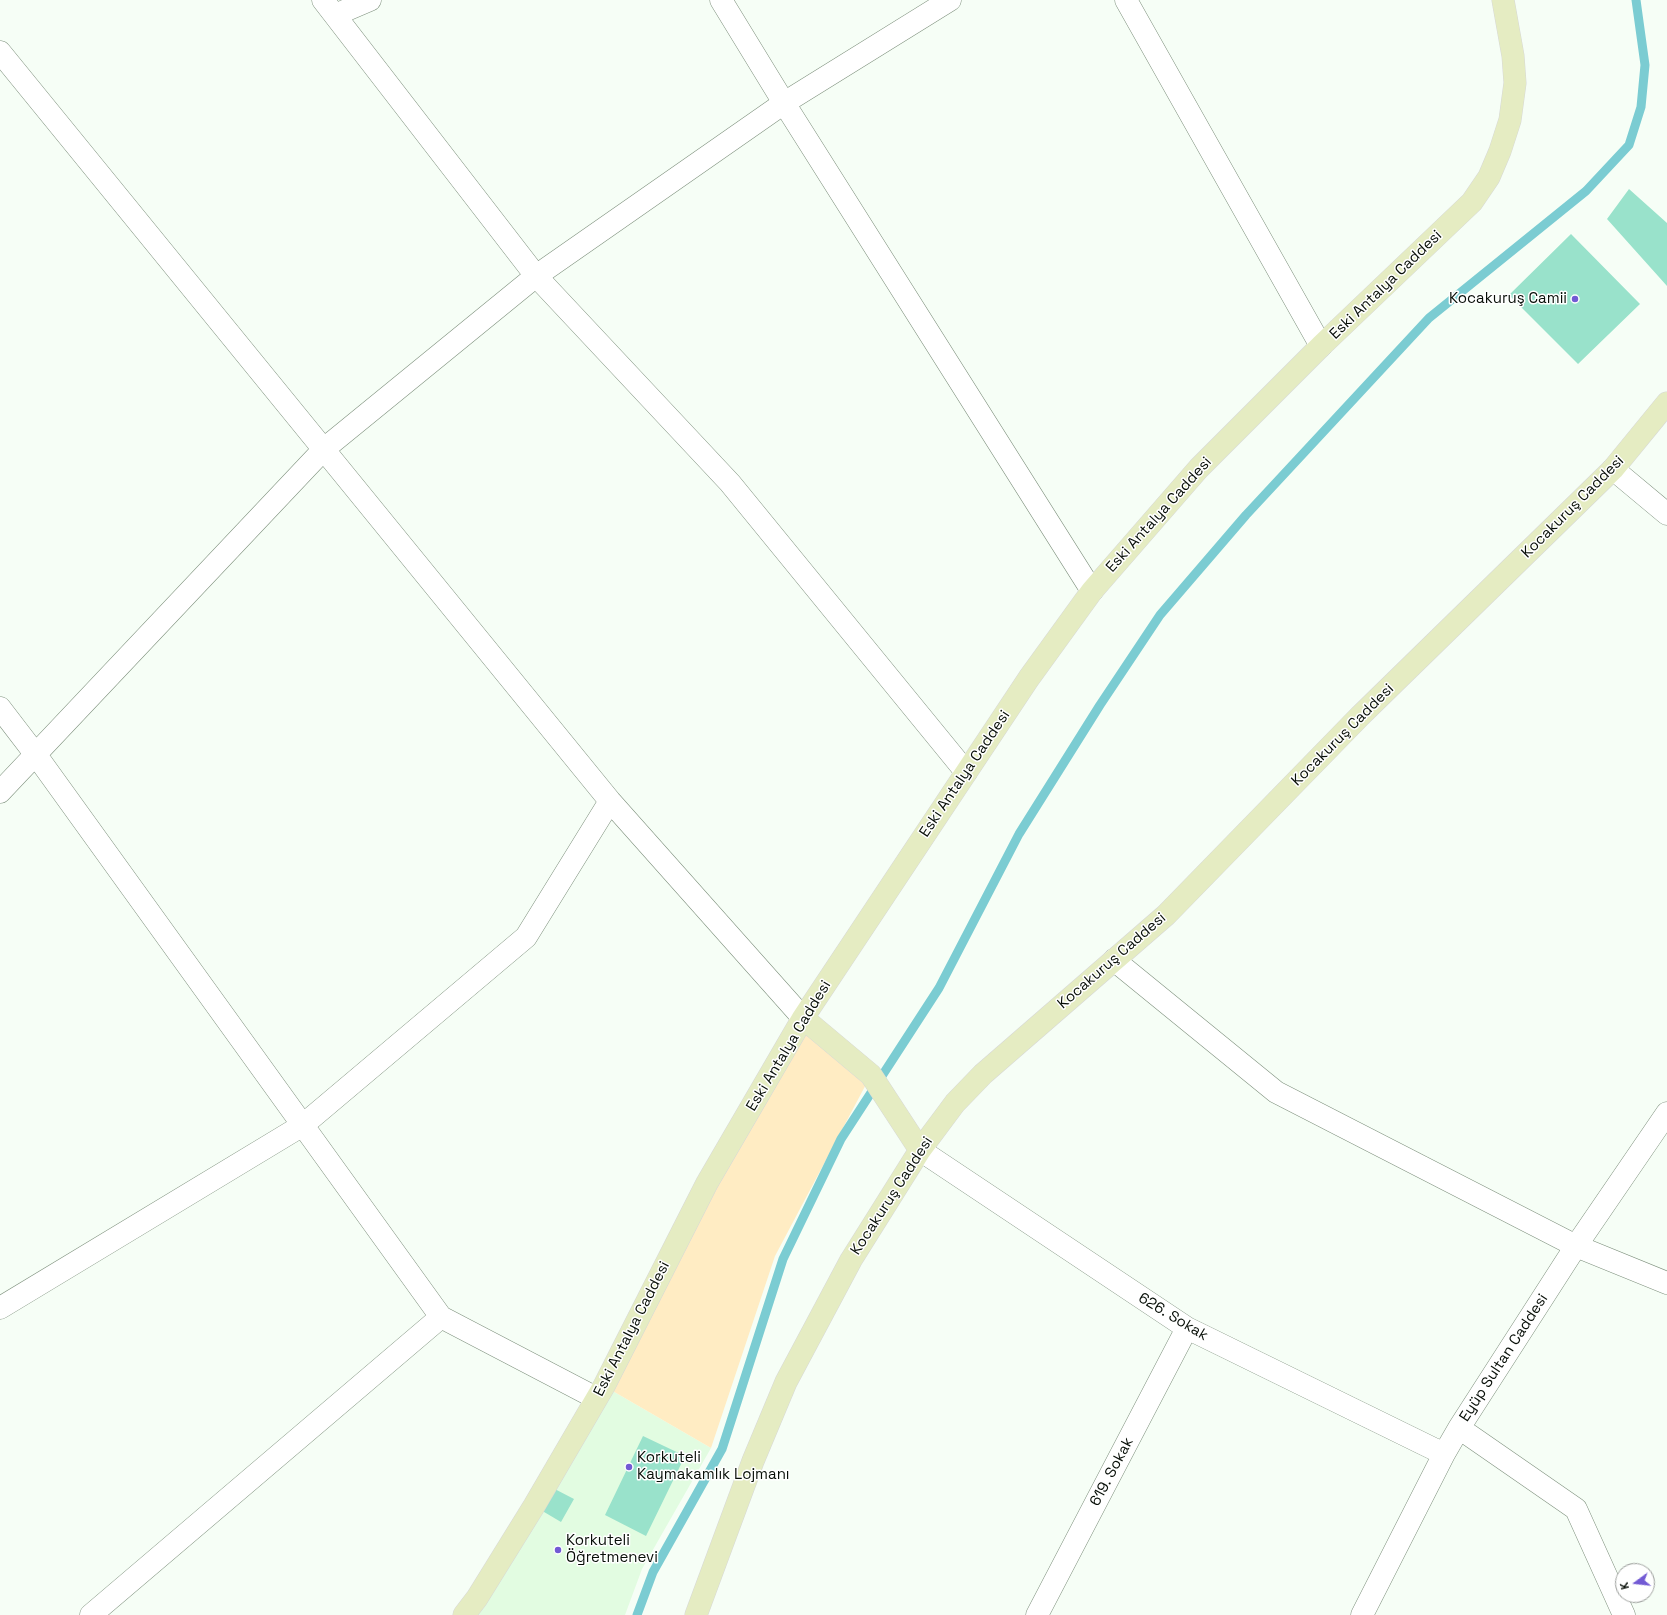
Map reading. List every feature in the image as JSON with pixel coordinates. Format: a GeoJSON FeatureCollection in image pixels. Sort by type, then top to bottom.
{"type":"FeatureCollection","features":[{"type":"Feature","properties":{"kind":"main road","name":"Eski Antalya Caddesi"},"geometry":{"type":"LineString","coordinates":[[464,1615],[477,1598],[534,1506],[596,1398],[707,1183],[803,1018],[1029,678],[1092,591],[1199,468],[1321,346],[1472,202],[1489,177],[1500,151],[1510,120],[1515,83],[1513,56],[1503,0]]}},
{"type":"Feature","properties":{"kind":"main road","name":"Kocakuruş Caddesi"},"geometry":{"type":"LineString","coordinates":[[696,1615],[754,1461],[786,1382],[851,1260],[920,1150],[955,1103],[983,1074],[1166,915],[1360,716],[1613,469],[1667,403]]}},
{"type":"Feature","properties":{"kind":"main road"},"geometry":{"type":"LineString","coordinates":[[803,1018],[871,1075],[920,1150]]}},
{"type":"Feature","properties":{"kind":"street"},"geometry":{"type":"LineString","coordinates":[[370,0],[329,8],[536,276],[730,483],[966,772]]}},
{"type":"Feature","properties":{"kind":"street"},"geometry":{"type":"LineString","coordinates":[[721,0],[784,103],[1092,591]]}},
{"type":"Feature","properties":{"kind":"street"},"geometry":{"type":"LineString","coordinates":[[0,792],[324,449],[536,276],[784,103],[950,0]]}},
{"type":"Feature","properties":{"kind":"street"},"geometry":{"type":"LineString","coordinates":[[1126,0],[1321,346]]}},
{"type":"Feature","properties":{"kind":"street"},"geometry":{"type":"LineString","coordinates":[[0,52],[610,801],[803,1018]]}},
{"type":"Feature","properties":{"kind":"street"},"geometry":{"type":"LineString","coordinates":[[1613,469],[1667,514]]}},
{"type":"Feature","properties":{"kind":"street"},"geometry":{"type":"LineString","coordinates":[[0,708],[36,755],[441,1317],[596,1398]]}},
{"type":"Feature","properties":{"kind":"street"},"geometry":{"type":"LineString","coordinates":[[0,1308],[302,1124],[526,937],[610,801]]}},
{"type":"Feature","properties":{"kind":"street"},"geometry":{"type":"LineString","coordinates":[[1114,960],[1276,1092],[1576,1246],[1667,1283]]}},
{"type":"Feature","properties":{"kind":"street","name":"Eyüp Sultan Caddesi"},"geometry":{"type":"LineString","coordinates":[[1362,1615],[1444,1454],[1459,1428],[1576,1246],[1667,1113]]}},
{"type":"Feature","properties":{"kind":"street","name":"626. Sokak"},"geometry":{"type":"LineString","coordinates":[[920,1150],[1187,1328],[1444,1454]]}},
{"type":"Feature","properties":{"kind":"street"},"geometry":{"type":"LineString","coordinates":[[91,1615],[441,1317]]}},
{"type":"Feature","properties":{"kind":"street","name":"619. Sokak"},"geometry":{"type":"LineString","coordinates":[[1037,1615],[1187,1328]]}},
{"type":"Feature","properties":{"kind":"street"},"geometry":{"type":"LineString","coordinates":[[1459,1428],[1576,1509],[1624,1615]]}},
{"type":"Feature","properties":{"kind":"shaded area"},"geometry":{"type":"Polygon","coordinates":[[[803,1018],[871,1075],[775,1256],[711,1448],[604,1386],[803,1018]]]}},
{"type":"Feature","properties":{"kind":"shaded area"},"geometry":{"type":"Polygon","coordinates":[[[604,1386],[711,1448],[642,1569],[625,1615],[464,1615],[604,1386]]]}},
{"type":"Feature","properties":{"kind":"building"},"geometry":{"type":"Polygon","coordinates":[[[1629,189],[1667,223],[1667,286],[1607,219],[1629,189]]]}},
{"type":"Feature","properties":{"kind":"building","name":"Kocakuruş Camii"},"geometry":{"type":"Polygon","coordinates":[[[1571,234],[1640,304],[1578,364],[1509,295],[1571,234]]]}},
{"type":"Feature","properties":{"kind":"building","name":"Korkuteli Kaymakamlık Lojmanı"},"geometry":{"type":"Polygon","coordinates":[[[643,1436],[685,1456],[646,1536],[605,1515],[643,1436]]]}},
{"type":"Feature","properties":{"kind":"building"},"geometry":{"type":"Polygon","coordinates":[[[547,1485],[574,1499],[561,1522],[534,1506],[547,1485]]]}},
{"type":"Feature","properties":{"kind":"waterway"},"geometry":{"type":"LineString","coordinates":[[637,1615],[653,1572],[722,1449],[783,1259],[841,1139],[939,988],[1019,834],[1100,705],[1160,615],[1246,515],[1429,318],[1586,191],[1629,145],[1641,107],[1645,65],[1636,0]]}},
{"type":"Feature","properties":{"kind":"place","name":"Kocakuruş Camii"},"geometry":{"type":"Point","coordinates":[1575,299]}},
{"type":"Feature","properties":{"kind":"place","name":"Korkuteli Kaymakamlık Lojmanı"},"geometry":{"type":"Point","coordinates":[629,1467]}},
{"type":"Feature","properties":{"kind":"place","name":"Korkuteli Öğretmenevi"},"geometry":{"type":"Point","coordinates":[558,1550]}}]}
